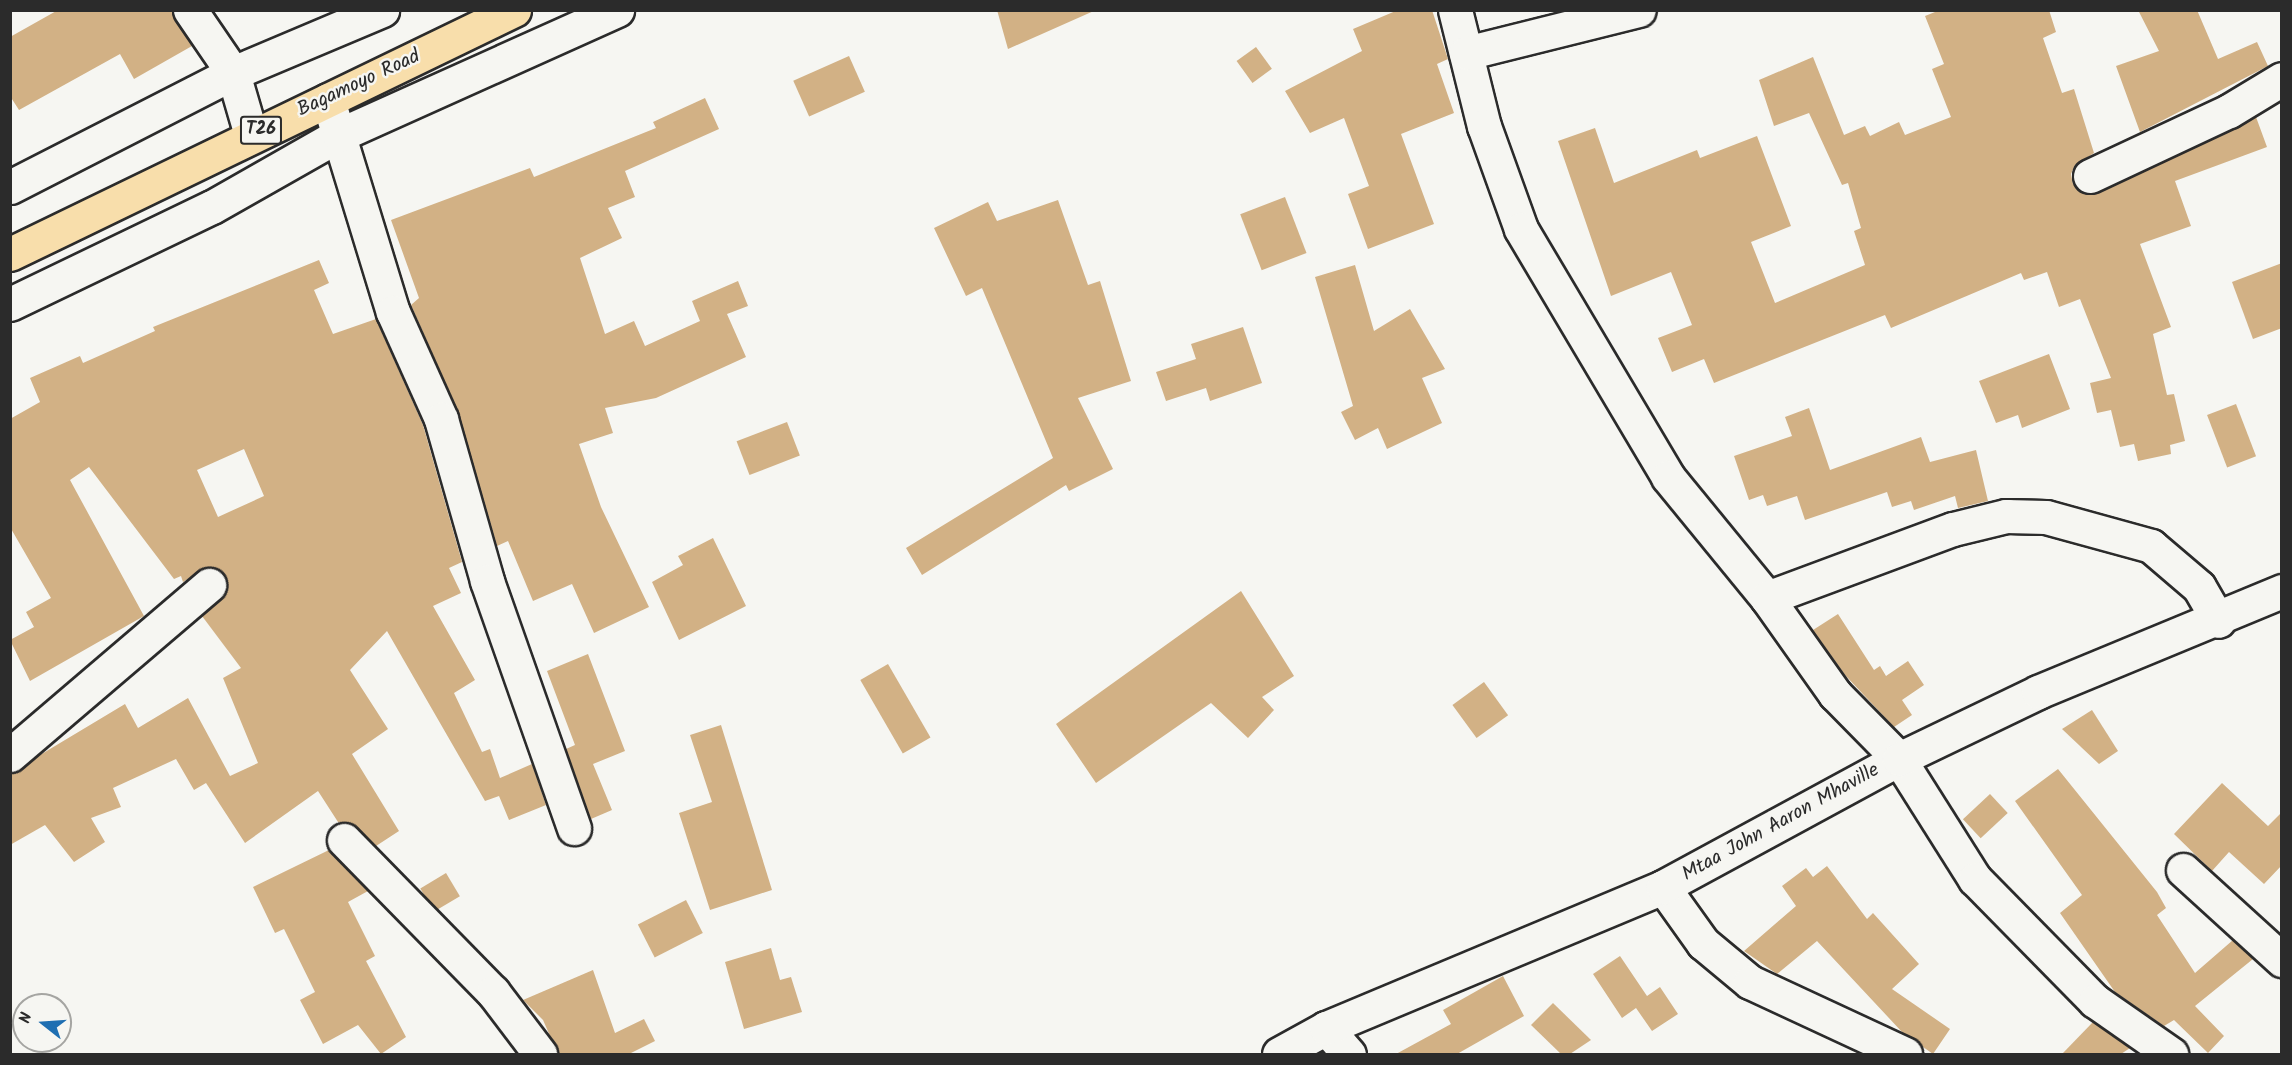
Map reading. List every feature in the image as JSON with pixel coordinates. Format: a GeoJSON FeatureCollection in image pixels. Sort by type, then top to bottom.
{"type":"FeatureCollection","features":[{"type":"Feature","properties":{"kind":"highway","name":"Bagamoyo Road"},"geometry":{"type":"LineString","coordinates":[[10,254],[251,135],[514,10]]}},
{"type":"Feature","properties":{"kind":"street"},"geometry":{"type":"LineString","coordinates":[[190,10],[233,73],[251,135]]}},
{"type":"Feature","properties":{"kind":"street"},"geometry":{"type":"LineString","coordinates":[[10,187],[233,73],[382,10]]}},
{"type":"Feature","properties":{"kind":"street"},"geometry":{"type":"LineString","coordinates":[[10,304],[212,207],[339,135],[617,10]]}},
{"type":"Feature","properties":{"kind":"street"},"geometry":{"type":"LineString","coordinates":[[1455,10],[1466,53],[1521,229],[1668,477],[1767,598],[1835,694],[1899,759],[1975,879],[2028,936],[2095,1001],[2171,1054]]}},
{"type":"Feature","properties":{"kind":"street"},"geometry":{"type":"LineString","coordinates":[[1466,53],[1639,10]]}},
{"type":"Feature","properties":{"kind":"street"},"geometry":{"type":"LineString","coordinates":[[2090,176],[2229,111],[2282,79]]}},
{"type":"Feature","properties":{"kind":"street"},"geometry":{"type":"LineString","coordinates":[[328,99],[393,312],[441,419],[487,581],[574,828]]}},
{"type":"Feature","properties":{"kind":"street"},"geometry":{"type":"LineString","coordinates":[[1767,598],[1953,529],[2006,516],[2046,517],[2151,546],[2199,587],[2219,621]]}},
{"type":"Feature","properties":{"kind":"street"},"geometry":{"type":"LineString","coordinates":[[10,755],[209,585]]}},
{"type":"Feature","properties":{"kind":"street","name":"Mtaa John Aaron Mhaville"},"geometry":{"type":"LineString","coordinates":[[1279,1054],[1326,1028],[1663,887],[1899,759],[2038,692],[2219,621],[2282,591]]}},
{"type":"Feature","properties":{"kind":"street"},"geometry":{"type":"LineString","coordinates":[[344,840],[493,992],[540,1054]]}},
{"type":"Feature","properties":{"kind":"street"},"geometry":{"type":"LineString","coordinates":[[2183,870],[2282,960]]}},
{"type":"Feature","properties":{"kind":"street"},"geometry":{"type":"LineString","coordinates":[[1663,887],[1703,943],[1750,982],[1905,1054]]}},
{"type":"Feature","properties":{"kind":"street"},"geometry":{"type":"LineString","coordinates":[[1326,1028],[1349,1054]]}},
{"type":"Feature","properties":{"kind":"building"},"geometry":{"type":"Polygon","coordinates":[[[58,10],[171,10],[192,46],[134,79],[120,54],[19,110],[10,96],[10,37],[58,10]]]}},
{"type":"Feature","properties":{"kind":"building"},"geometry":{"type":"Polygon","coordinates":[[[997,10],[1096,10],[1008,49],[997,10]]]}},
{"type":"Feature","properties":{"kind":"building"},"geometry":{"type":"Polygon","coordinates":[[[1398,10],[1432,10],[1448,59],[1437,64],[1454,113],[1401,134],[1434,224],[1368,249],[1348,194],[1369,186],[1344,118],[1310,133],[1285,91],[1362,51],[1353,29],[1398,10]]]}},
{"type":"Feature","properties":{"kind":"building"},"geometry":{"type":"Polygon","coordinates":[[[1940,10],[2049,10],[2056,32],[2043,38],[2062,93],[2074,89],[2094,153],[2075,165],[2071,174],[2073,184],[2088,195],[2256,117],[2267,147],[2175,181],[2191,226],[2140,244],[2171,327],[2153,334],[2167,395],[2174,394],[2185,441],[2170,445],[2171,454],[2138,461],[2134,444],[2120,447],[2111,410],[2097,413],[2090,383],[2111,378],[2080,299],[2059,307],[2047,272],[2024,280],[2021,273],[1891,328],[1885,315],[1714,383],[1704,359],[1672,372],[1658,338],[1692,325],[1671,272],[1611,296],[1558,141],[1595,128],[1614,183],[1697,150],[1700,158],[1757,136],[1791,226],[1751,242],[1775,303],[1865,265],[1854,231],[1861,228],[1848,183],[1842,185],[1809,113],[1774,126],[1759,80],[1813,57],[1844,135],[1865,126],[1870,136],[1899,122],[1905,135],[1951,117],[1932,69],[1944,64],[1925,16],[1940,10]]]}},
{"type":"Feature","properties":{"kind":"building"},"geometry":{"type":"Polygon","coordinates":[[[2138,10],[2197,10],[2218,59],[2257,42],[2268,66],[2140,132],[2116,66],[2159,51],[2138,10]]]}},
{"type":"Feature","properties":{"kind":"building"},"geometry":{"type":"Polygon","coordinates":[[[1256,47],[1272,69],[1252,83],[1237,61],[1256,47]]]}},
{"type":"Feature","properties":{"kind":"building"},"geometry":{"type":"Polygon","coordinates":[[[849,56],[865,92],[809,116],[793,81],[849,56]]]}},
{"type":"Feature","properties":{"kind":"building"},"geometry":{"type":"Polygon","coordinates":[[[705,98],[719,129],[625,171],[635,197],[608,208],[622,238],[580,258],[605,334],[634,321],[645,346],[700,321],[692,301],[738,281],[748,306],[727,314],[746,357],[656,398],[605,408],[613,433],[579,444],[601,507],[649,607],[594,633],[572,584],[533,601],[508,541],[497,546],[459,414],[411,305],[419,298],[391,220],[530,168],[534,177],[656,128],[653,122],[705,98]]]}},
{"type":"Feature","properties":{"kind":"building"},"geometry":{"type":"Polygon","coordinates":[[[1285,197],[1307,253],[1262,270],[1240,214],[1285,197]]]}},
{"type":"Feature","properties":{"kind":"building"},"geometry":{"type":"Polygon","coordinates":[[[1058,200],[1088,285],[1100,281],[1131,381],[1078,398],[1113,469],[1069,491],[1066,485],[922,575],[906,548],[1053,458],[982,288],[966,296],[934,228],[988,202],[997,221],[1058,200]]]}},
{"type":"Feature","properties":{"kind":"building"},"geometry":{"type":"Polygon","coordinates":[[[319,260],[329,283],[314,290],[333,334],[376,319],[423,425],[462,562],[449,568],[461,593],[433,606],[475,680],[454,693],[482,752],[490,749],[500,778],[532,764],[546,805],[509,820],[499,796],[485,801],[387,631],[350,670],[388,729],[352,754],[399,831],[376,846],[357,827],[338,822],[318,791],[245,843],[206,783],[194,790],[176,759],[113,788],[121,807],[91,818],[105,842],[74,862],[45,825],[10,845],[10,773],[125,704],[138,728],[188,698],[230,776],[258,763],[223,678],[241,668],[202,616],[226,592],[224,573],[206,567],[183,582],[181,576],[174,579],[89,467],[70,480],[144,616],[30,681],[10,640],[34,627],[26,612],[51,598],[10,527],[10,419],[40,402],[30,378],[80,356],[83,363],[155,331],[153,327],[319,260]],[[244,449],[197,470],[218,517],[264,496],[244,449]]]}},
{"type":"Feature","properties":{"kind":"building"},"geometry":{"type":"Polygon","coordinates":[[[2282,263],[2282,328],[2253,339],[2232,282],[2282,263]]]}},
{"type":"Feature","properties":{"kind":"building"},"geometry":{"type":"Polygon","coordinates":[[[1355,265],[1374,331],[1410,309],[1445,369],[1422,378],[1442,423],[1387,449],[1378,428],[1355,440],[1341,412],[1353,406],[1315,277],[1355,265]]]}},
{"type":"Feature","properties":{"kind":"building"},"geometry":{"type":"Polygon","coordinates":[[[1243,327],[1262,383],[1210,401],[1206,388],[1166,401],[1156,372],[1196,359],[1191,344],[1243,327]]]}},
{"type":"Feature","properties":{"kind":"building"},"geometry":{"type":"Polygon","coordinates":[[[2049,354],[2070,409],[2022,428],[2018,415],[1996,423],[1979,381],[2049,354]]]}},
{"type":"Feature","properties":{"kind":"building"},"geometry":{"type":"Polygon","coordinates":[[[2236,404],[2256,456],[2227,467],[2207,415],[2236,404]]]}},
{"type":"Feature","properties":{"kind":"building"},"geometry":{"type":"Polygon","coordinates":[[[1809,408],[1830,470],[1921,437],[1930,462],[1976,450],[1988,501],[1958,508],[1955,496],[1914,510],[1911,501],[1892,507],[1887,492],[1805,520],[1797,496],[1767,506],[1763,495],[1749,500],[1734,456],[1792,436],[1785,417],[1809,408]]]}},
{"type":"Feature","properties":{"kind":"building"},"geometry":{"type":"Polygon","coordinates":[[[787,422],[800,456],[749,475],[737,441],[787,422]]]}},
{"type":"Feature","properties":{"kind":"building"},"geometry":{"type":"Polygon","coordinates":[[[713,538],[746,606],[679,640],[652,582],[683,565],[678,556],[713,538]]]}},
{"type":"Feature","properties":{"kind":"building"},"geometry":{"type":"Polygon","coordinates":[[[1241,591],[1294,676],[1262,697],[1274,710],[1248,738],[1211,703],[1096,783],[1056,724],[1241,591]]]}},
{"type":"Feature","properties":{"kind":"building"},"geometry":{"type":"Polygon","coordinates":[[[1838,614],[1874,670],[1880,666],[1886,676],[1908,661],[1924,685],[1902,700],[1912,715],[1894,727],[1845,675],[1813,630],[1838,614]]]}},
{"type":"Feature","properties":{"kind":"building"},"geometry":{"type":"Polygon","coordinates":[[[588,654],[625,751],[593,764],[612,810],[591,819],[566,749],[575,745],[547,671],[588,654]]]}},
{"type":"Feature","properties":{"kind":"building"},"geometry":{"type":"Polygon","coordinates":[[[888,664],[930,738],[903,754],[860,680],[888,664]]]}},
{"type":"Feature","properties":{"kind":"building"},"geometry":{"type":"Polygon","coordinates":[[[1484,682],[1508,715],[1477,738],[1452,705],[1484,682]]]}},
{"type":"Feature","properties":{"kind":"building"},"geometry":{"type":"Polygon","coordinates":[[[2092,710],[2118,751],[2099,764],[2062,729],[2092,710]]]}},
{"type":"Feature","properties":{"kind":"building"},"geometry":{"type":"Polygon","coordinates":[[[721,725],[772,890],[710,910],[679,813],[712,802],[690,735],[721,725]]]}},
{"type":"Feature","properties":{"kind":"building"},"geometry":{"type":"Polygon","coordinates":[[[2058,769],[2157,892],[2166,908],[2157,915],[2195,973],[2233,940],[2253,959],[2195,1006],[2224,1036],[2208,1053],[2174,1020],[2164,1026],[2115,992],[2060,913],[2082,895],[2015,801],[2058,769]]]}},
{"type":"Feature","properties":{"kind":"building"},"geometry":{"type":"Polygon","coordinates":[[[2222,783],[2268,826],[2282,812],[2282,865],[2264,884],[2229,852],[2212,871],[2174,834],[2222,783]]]}},
{"type":"Feature","properties":{"kind":"building"},"geometry":{"type":"Polygon","coordinates":[[[1990,794],[2008,813],[1981,838],[1963,819],[1990,794]]]}},
{"type":"Feature","properties":{"kind":"building"},"geometry":{"type":"Polygon","coordinates":[[[329,850],[368,891],[348,902],[375,956],[366,961],[406,1037],[381,1054],[358,1025],[323,1044],[300,1000],[315,992],[284,929],[275,933],[253,887],[329,850]]]}},
{"type":"Feature","properties":{"kind":"building"},"geometry":{"type":"Polygon","coordinates":[[[1827,866],[1867,919],[1873,913],[1919,964],[1892,989],[1950,1029],[1933,1054],[1902,1032],[1817,941],[1777,974],[1744,951],[1796,906],[1782,886],[1806,868],[1813,877],[1827,866]]]}},
{"type":"Feature","properties":{"kind":"building"},"geometry":{"type":"Polygon","coordinates":[[[446,873],[460,896],[434,912],[420,888],[446,873]]]}},
{"type":"Feature","properties":{"kind":"building"},"geometry":{"type":"Polygon","coordinates":[[[686,900],[703,933],[655,957],[638,925],[686,900]]]}},
{"type":"Feature","properties":{"kind":"building"},"geometry":{"type":"Polygon","coordinates":[[[771,948],[780,980],[791,977],[802,1012],[744,1029],[725,962],[771,948]]]}},
{"type":"Feature","properties":{"kind":"building"},"geometry":{"type":"Polygon","coordinates":[[[1620,956],[1647,996],[1660,987],[1678,1014],[1652,1031],[1636,1008],[1622,1018],[1593,974],[1620,956]]]}},
{"type":"Feature","properties":{"kind":"building"},"geometry":{"type":"Polygon","coordinates":[[[593,970],[615,1033],[644,1019],[655,1041],[629,1054],[558,1054],[543,1020],[523,1000],[593,970]]]}},
{"type":"Feature","properties":{"kind":"building"},"geometry":{"type":"Polygon","coordinates":[[[1503,976],[1524,1016],[1457,1054],[1396,1054],[1451,1024],[1443,1010],[1503,976]]]}},
{"type":"Feature","properties":{"kind":"building"},"geometry":{"type":"Polygon","coordinates":[[[1553,1003],[1591,1040],[1570,1054],[1561,1054],[1531,1025],[1553,1003]]]}},
{"type":"Feature","properties":{"kind":"building"},"geometry":{"type":"Polygon","coordinates":[[[2093,1022],[2130,1048],[2121,1054],[2062,1054],[2093,1022]]]}}]}
